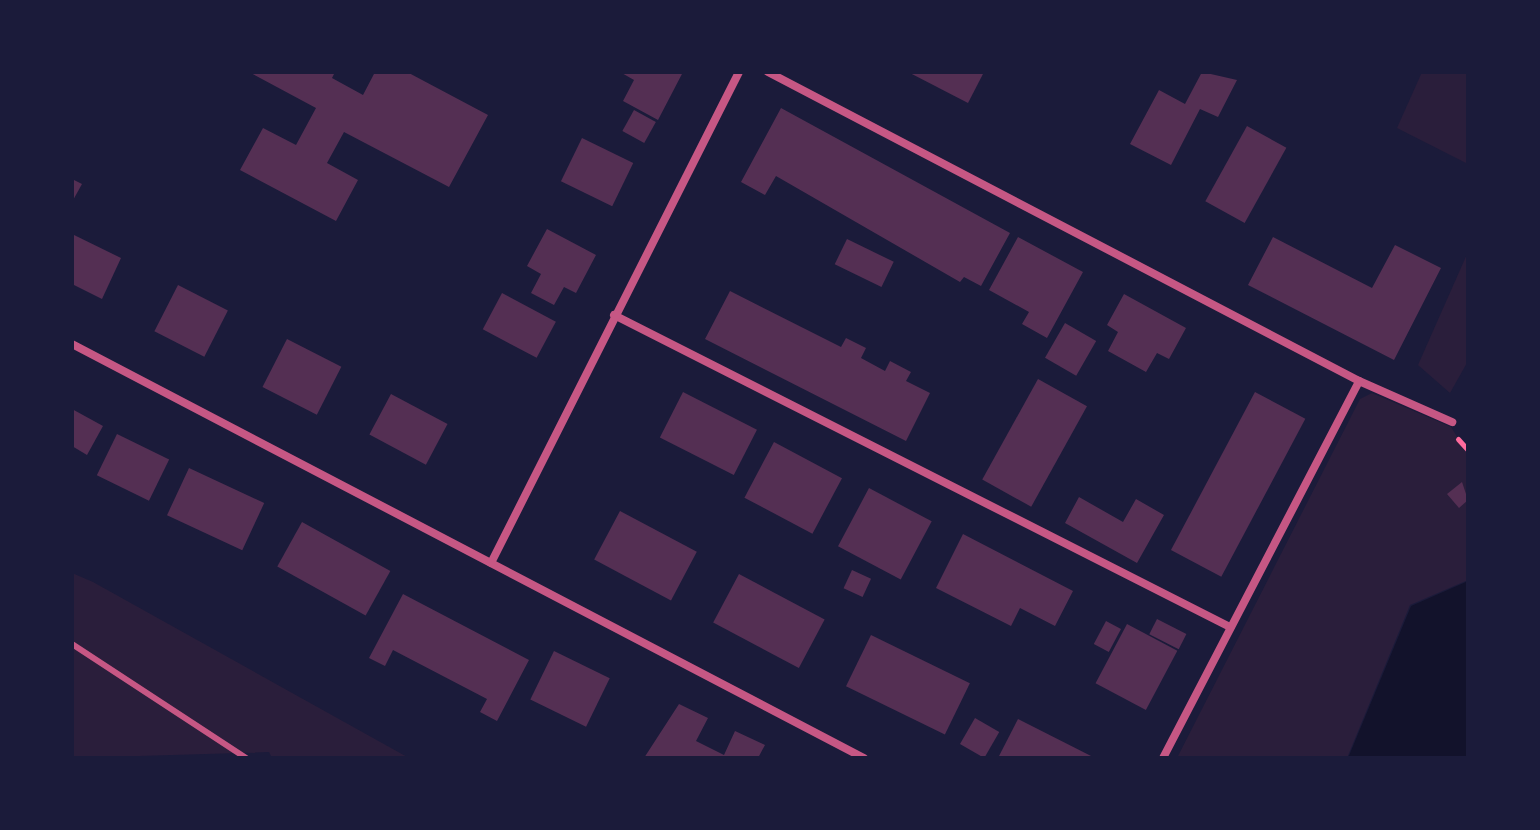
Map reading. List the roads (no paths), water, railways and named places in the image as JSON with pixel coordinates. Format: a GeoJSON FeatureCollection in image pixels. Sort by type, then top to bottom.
{"type":"FeatureCollection","features":[{"type":"Feature","properties":{"kind":"street"},"geometry":{"type":"LineString","coordinates":[[491,563],[739,72]]}},
{"type":"Feature","properties":{"kind":"street"},"geometry":{"type":"LineString","coordinates":[[768,72],[1359,381],[1452,422]]}},
{"type":"Feature","properties":{"kind":"street"},"geometry":{"type":"LineString","coordinates":[[614,315],[1230,627]]}},
{"type":"Feature","properties":{"kind":"street"},"geometry":{"type":"LineString","coordinates":[[72,344],[864,758]]}},
{"type":"Feature","properties":{"kind":"street"},"geometry":{"type":"LineString","coordinates":[[1163,758],[1359,381]]}},
{"type":"Feature","properties":{"kind":"lane"},"geometry":{"type":"LineString","coordinates":[[72,644],[246,758]]}}]}
